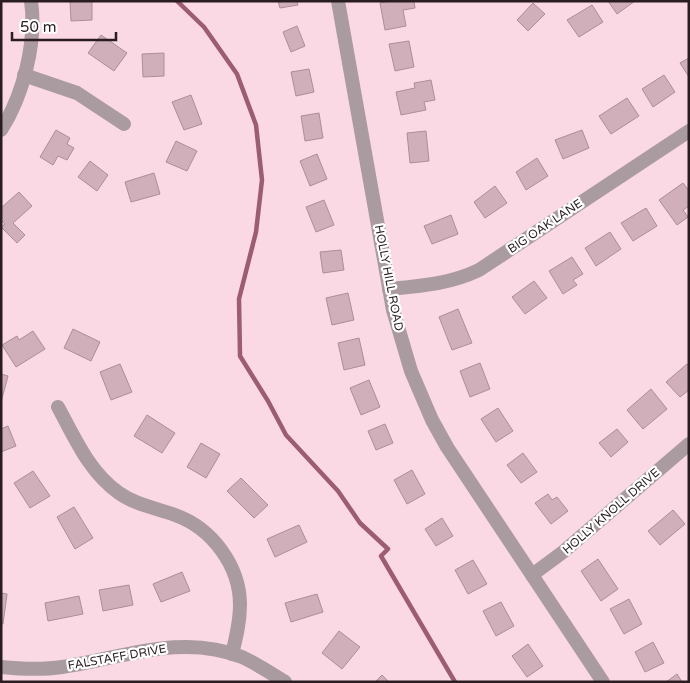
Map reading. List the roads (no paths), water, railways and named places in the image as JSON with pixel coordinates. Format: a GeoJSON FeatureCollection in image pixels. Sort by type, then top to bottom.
{"type":"FeatureCollection","features":[{"type":"Feature","properties":{"kind":"street"},"geometry":{"type":"LineString","coordinates":[[1,130],[17,99],[24,75],[30,45],[31,1]]}},
{"type":"Feature","properties":{"kind":"street","name":"HOLLY HILL ROAD"},"geometry":{"type":"LineString","coordinates":[[338,1],[359,110],[393,310],[410,371],[432,420],[447,447],[603,682]]}},
{"type":"Feature","properties":{"kind":"street"},"geometry":{"type":"LineString","coordinates":[[24,75],[72,91],[124,124]]}},
{"type":"Feature","properties":{"kind":"street","name":"BIG OAK LANE"},"geometry":{"type":"LineString","coordinates":[[389,289],[437,284],[462,278],[479,270],[689,131]]}},
{"type":"Feature","properties":{"kind":"street"},"geometry":{"type":"LineString","coordinates":[[58,407],[88,462],[107,483],[131,500],[177,516],[196,525],[220,548],[230,565],[240,605],[238,627],[232,654]]}},
{"type":"Feature","properties":{"kind":"street","name":"HOLLY KNOLL DRIVE"},"geometry":{"type":"LineString","coordinates":[[532,575],[563,552],[689,444]]}},
{"type":"Feature","properties":{"kind":"street","name":"FALSTAFF DRIVE"},"geometry":{"type":"LineString","coordinates":[[1,667],[39,669],[62,667],[140,650],[168,647],[213,649],[232,654],[263,668],[285,682]]}},
{"type":"Feature","properties":{"kind":"waterway"},"geometry":{"type":"LineString","coordinates":[[177,1],[204,27],[237,74],[256,125],[262,180],[256,232],[239,299],[240,356],[268,401],[286,435],[338,491],[360,523],[388,549],[381,556],[455,682]]}}]}
